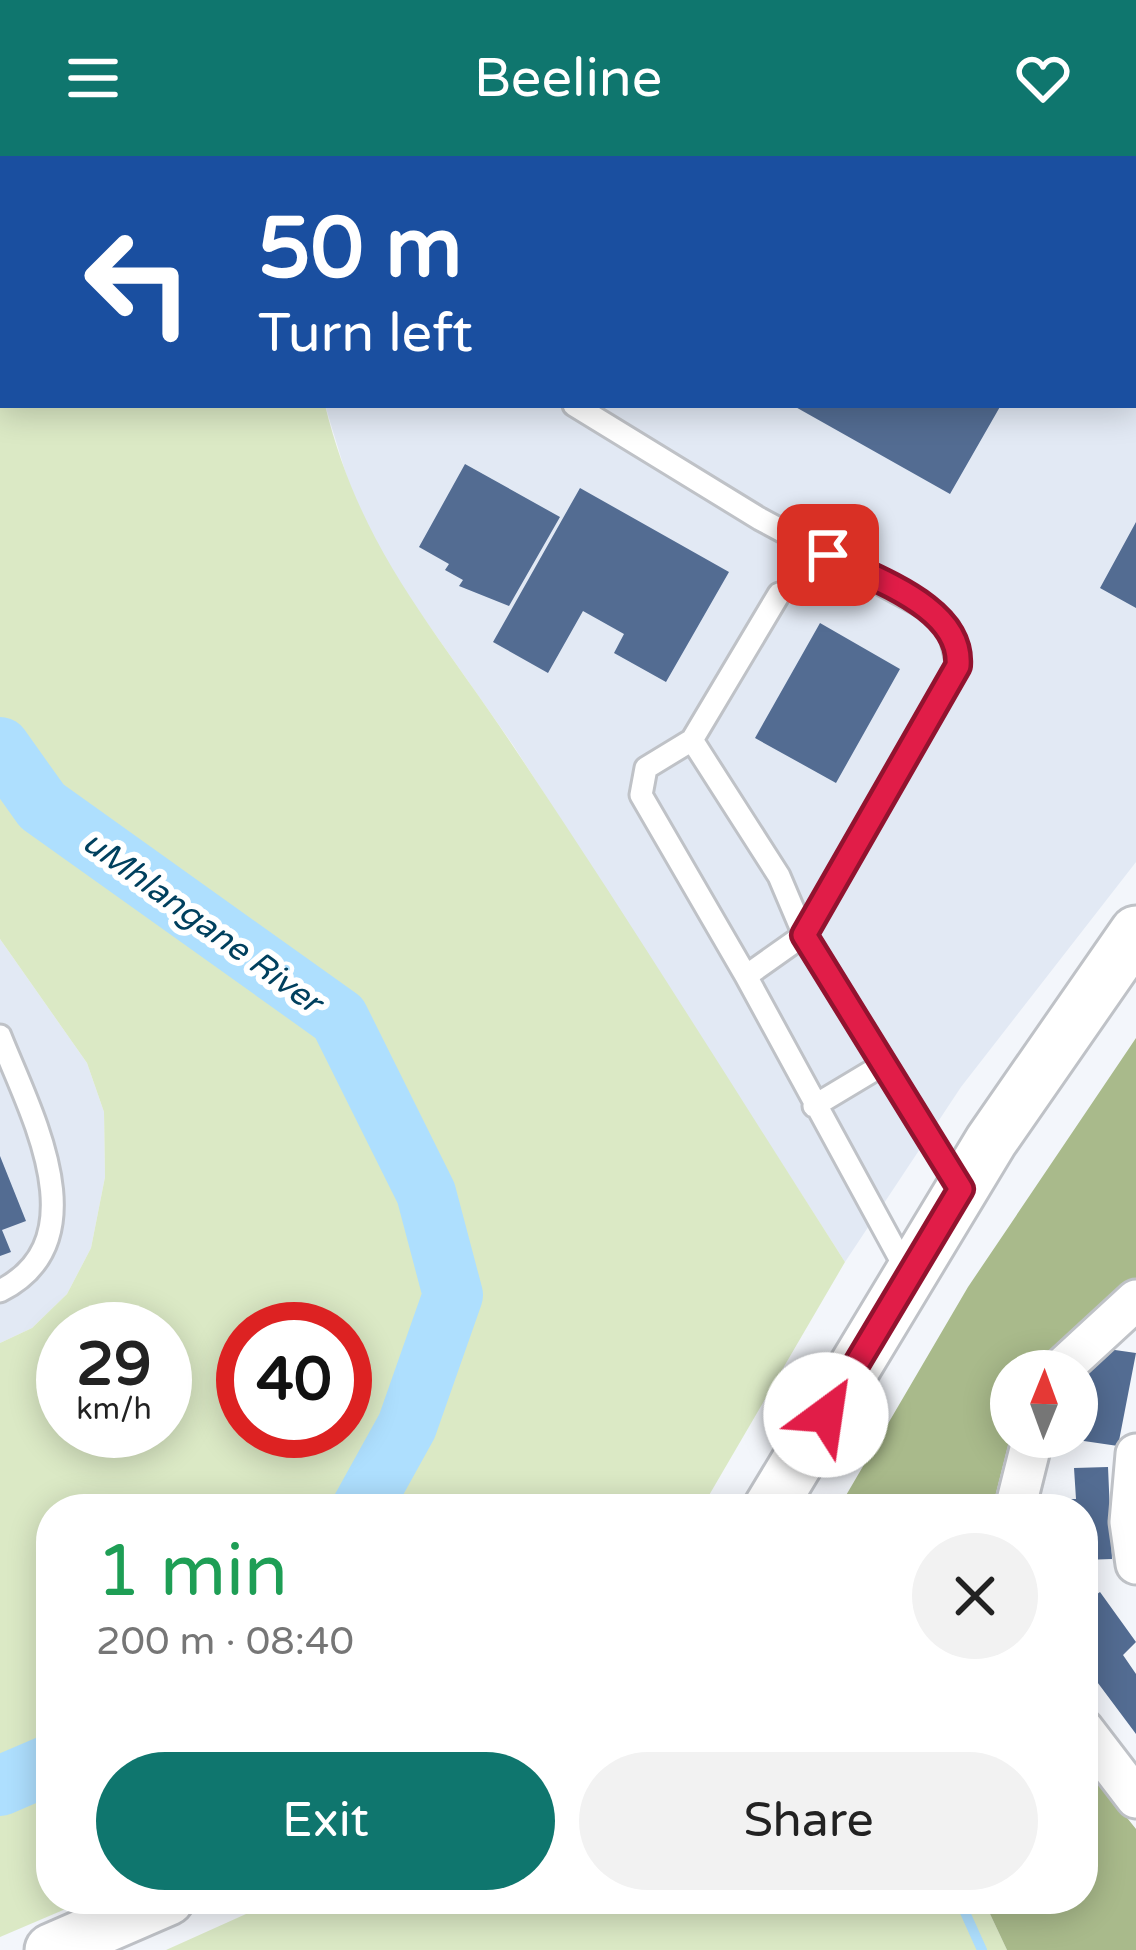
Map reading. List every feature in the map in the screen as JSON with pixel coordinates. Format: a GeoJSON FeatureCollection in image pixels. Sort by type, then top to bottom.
{"type":"FeatureCollection","features":[{"type":"Feature","properties":{"kind":"street"},"geometry":{"type":"LineString","coordinates":[[778,1494],[961,1189],[1136,932]]}},
{"type":"Feature","properties":{"kind":"street"},"geometry":{"type":"LineString","coordinates":[[1082,1350],[1136,1300]]}},
{"type":"Feature","properties":{"kind":"street"},"geometry":{"type":"LineString","coordinates":[[1136,1454],[1130,1522],[1136,1564]]}},
{"type":"Feature","properties":{"kind":"street"},"geometry":{"type":"LineString","coordinates":[[1019,1494],[1028,1458]]}},
{"type":"Feature","properties":{"kind":"street"},"geometry":{"type":"LineString","coordinates":[[1098,1749],[1136,1798]]}},
{"type":"Feature","properties":{"kind":"street"},"geometry":{"type":"LineString","coordinates":[[51,1950],[134,1914]]}},
{"type":"Feature","properties":{"kind":"lane"},"geometry":{"type":"LineString","coordinates":[[579,408],[760,519],[929,610],[956,642],[958,666],[804,935],[746,976]]}},
{"type":"Feature","properties":{"kind":"lane"},"geometry":{"type":"LineString","coordinates":[[779,594],[692,740],[646,768],[641,795],[910,1276]]}},
{"type":"Feature","properties":{"kind":"lane"},"geometry":{"type":"LineString","coordinates":[[692,740],[779,876],[804,935],[961,1189]]}},
{"type":"Feature","properties":{"kind":"lane"},"geometry":{"type":"LineString","coordinates":[[0,1036],[46,1164],[55,1218],[41,1257],[0,1291]]}},
{"type":"Feature","properties":{"kind":"lane"},"geometry":{"type":"LineString","coordinates":[[814,1106],[884,1064]]}},
{"type":"Feature","properties":{"kind":"shaded area"},"geometry":{"type":"Polygon","coordinates":[[[326,408],[1136,408],[1136,862],[961,1087],[845,1262],[513,745],[383,560],[356,507],[326,408]]]}},
{"type":"Feature","properties":{"kind":"shaded area"},"geometry":{"type":"Polygon","coordinates":[[[0,939],[87,1063],[104,1112],[105,1177],[91,1248],[67,1294],[59,1302],[36,1302],[36,1324],[0,1343],[0,939]]]}},
{"type":"Feature","properties":{"kind":"green space"},"geometry":{"type":"Polygon","coordinates":[[[0,408],[326,408],[358,502],[402,585],[598,874],[845,1262],[710,1494],[36,1494],[36,1914],[54,1914],[0,1937],[0,1343],[36,1324],[36,1458],[192,1458],[192,1302],[59,1302],[91,1248],[105,1177],[104,1112],[87,1063],[0,939],[0,408]]]}},
{"type":"Feature","properties":{"kind":"green space"},"geometry":{"type":"Polygon","coordinates":[[[1136,1038],[1136,1286],[1050,1350],[990,1350],[990,1458],[1005,1458],[996,1494],[847,1494],[968,1287],[1136,1038]]]}},
{"type":"Feature","properties":{"kind":"green space"},"geometry":{"type":"Polygon","coordinates":[[[1098,1782],[1136,1829],[1136,1950],[1007,1950],[990,1914],[1098,1914],[1098,1782]]]}},
{"type":"Feature","properties":{"kind":"green space"},"geometry":{"type":"Polygon","coordinates":[[[246,1914],[990,1914],[1007,1950],[166,1950],[246,1914]]]}},
{"type":"Feature","properties":{"kind":"building"},"geometry":{"type":"Polygon","coordinates":[[[797,408],[999,408],[950,494],[797,408]]]}},
{"type":"Feature","properties":{"kind":"building"},"geometry":{"type":"Polygon","coordinates":[[[465,464],[560,517],[509,606],[459,586],[463,580],[445,570],[449,564],[419,547],[465,464]]]}},
{"type":"Feature","properties":{"kind":"building"},"geometry":{"type":"Polygon","coordinates":[[[580,488],[729,572],[666,682],[614,653],[624,634],[583,611],[548,673],[493,642],[580,488]]]}},
{"type":"Feature","properties":{"kind":"building"},"geometry":{"type":"Polygon","coordinates":[[[1136,522],[1136,608],[1100,588],[1136,522]]]}},
{"type":"Feature","properties":{"kind":"building"},"geometry":{"type":"Polygon","coordinates":[[[820,623],[900,669],[836,783],[755,738],[820,623]]]}},
{"type":"Feature","properties":{"kind":"building"},"geometry":{"type":"Polygon","coordinates":[[[0,1156],[26,1221],[2,1230],[11,1252],[0,1256],[0,1156]]]}},
{"type":"Feature","properties":{"kind":"building"},"geometry":{"type":"Polygon","coordinates":[[[1101,1348],[1136,1353],[1118,1446],[1098,1443],[1101,1348]]]}},
{"type":"Feature","properties":{"kind":"building"},"geometry":{"type":"Polygon","coordinates":[[[1108,1467],[1112,1559],[1098,1559],[1098,1494],[1076,1494],[1074,1468],[1108,1467]]]}},
{"type":"Feature","properties":{"kind":"building"},"geometry":{"type":"Polygon","coordinates":[[[1098,1593],[1136,1642],[1123,1655],[1136,1674],[1136,1734],[1098,1683],[1098,1593]]]}},
{"type":"Feature","properties":{"kind":"waterway","name":"uMhlangane River"},"geometry":{"type":"LineString","coordinates":[[0,747],[42,806],[339,1018],[426,1193],[453,1295],[407,1426],[369,1494]]}},
{"type":"Feature","properties":{"kind":"waterway","name":"uMhlangane River"},"geometry":{"type":"LineString","coordinates":[[0,1786],[36,1770]]}},
{"type":"Feature","properties":{"kind":"waterway"},"geometry":{"type":"LineString","coordinates":[[966,1914],[982,1950]]}},
{"type":"Feature","properties":{"kind":"route"},"geometry":{"type":"LineString","coordinates":[[826,1415],[961,1189],[804,935],[958,666],[959,653],[949,628],[929,610],[828,555]]}}]}
